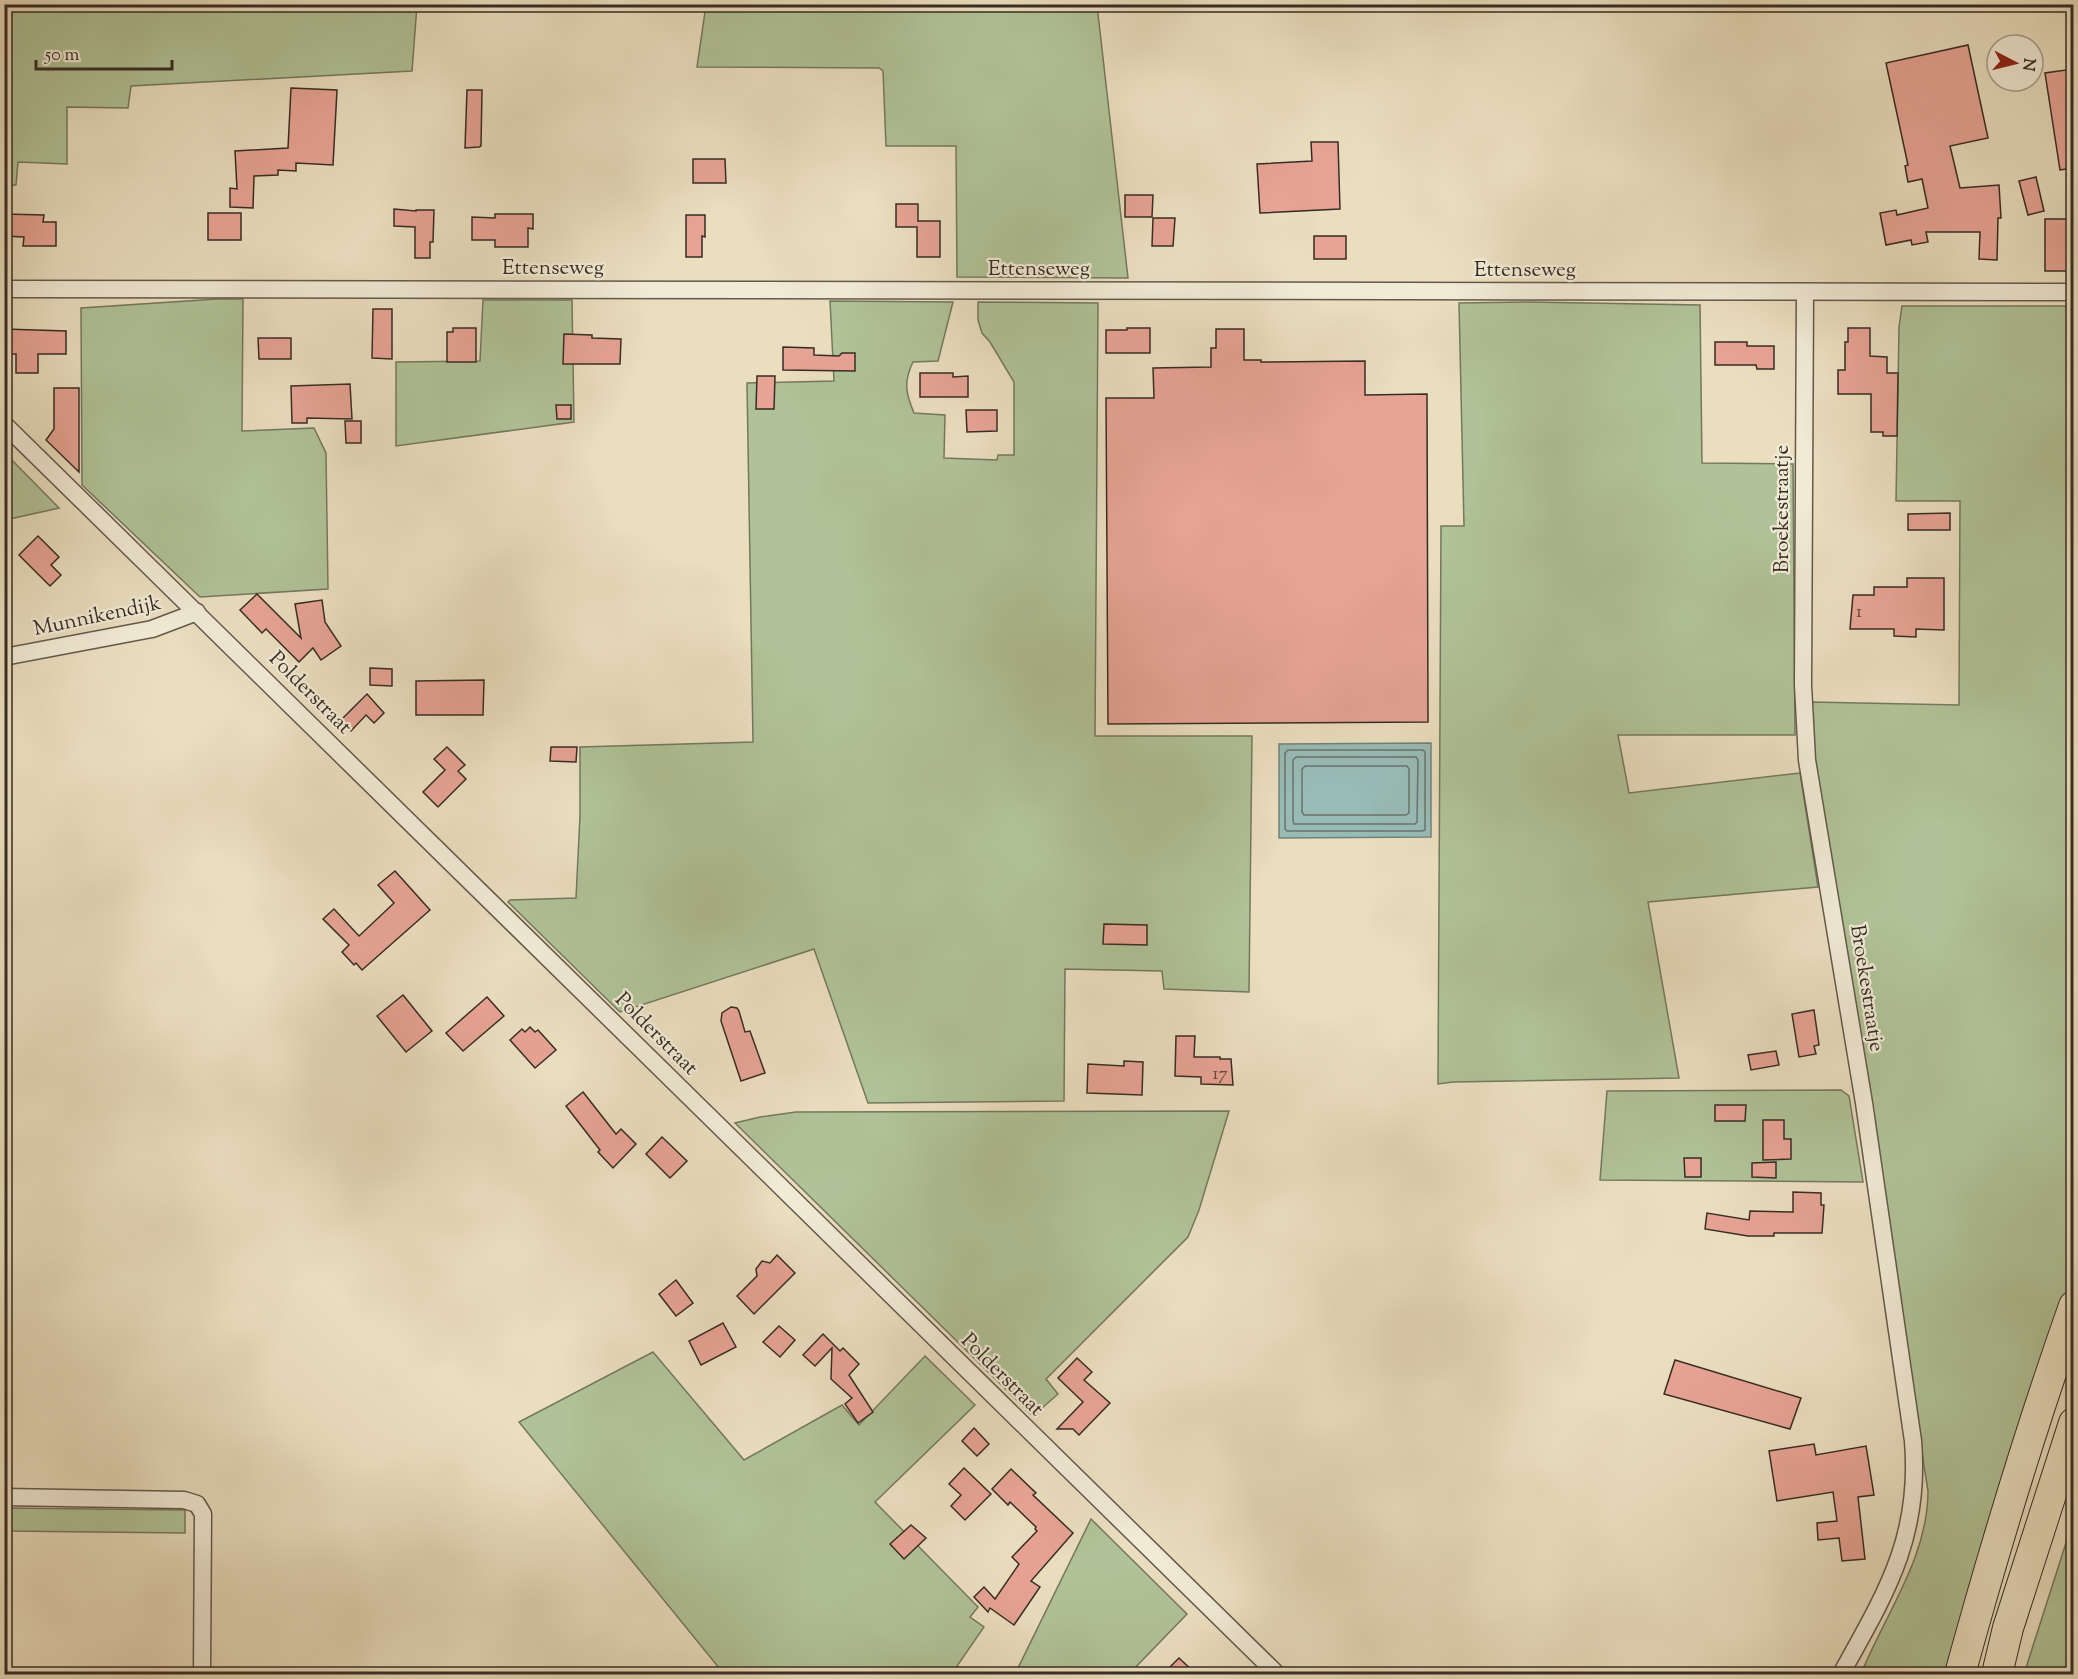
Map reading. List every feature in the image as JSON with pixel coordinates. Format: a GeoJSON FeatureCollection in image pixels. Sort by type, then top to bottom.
{"type":"FeatureCollection","features":[{"type":"Feature","properties":{"kind":"highway"},"geometry":{"type":"LineString","coordinates":[[1960,1674],[1992,1556],[2073,1306]]}},
{"type":"Feature","properties":{"kind":"highway"},"geometry":{"type":"LineString","coordinates":[[1996,1674],[2008,1628],[2073,1423]]}},
{"type":"Feature","properties":{"kind":"street","name":"Ettenseweg"},"geometry":{"type":"LineString","coordinates":[[4,289],[2073,292]]}},
{"type":"Feature","properties":{"kind":"street","name":"Broekestraatje"},"geometry":{"type":"LineString","coordinates":[[1805,292],[1803,685],[1807,760],[1864,1103],[1913,1441],[1916,1476],[1911,1519],[1897,1565],[1885,1596],[1841,1674]]}},
{"type":"Feature","properties":{"kind":"street","name":"Polderstraat"},"geometry":{"type":"LineString","coordinates":[[4,424],[1277,1674]]}},
{"type":"Feature","properties":{"kind":"street","name":"Munnikendijk"},"geometry":{"type":"LineString","coordinates":[[4,657],[152,629],[197,612]]}},
{"type":"Feature","properties":{"kind":"street"},"geometry":{"type":"LineString","coordinates":[[4,1497],[184,1500],[197,1504],[203,1514],[202,1674]]}},
{"type":"Feature","properties":{"kind":"green space"},"geometry":{"type":"Polygon","coordinates":[[[4,5],[417,5],[412,71],[131,86],[128,108],[67,107],[67,164],[18,162],[16,185],[5,185],[4,5]]]}},
{"type":"Feature","properties":{"kind":"green space"},"geometry":{"type":"Polygon","coordinates":[[[706,5],[1097,5],[1128,278],[957,277],[956,146],[886,146],[883,71],[879,68],[697,67],[706,5]]]}},
{"type":"Feature","properties":{"kind":"green space"},"geometry":{"type":"Polygon","coordinates":[[[243,299],[242,431],[314,428],[326,453],[328,589],[200,597],[82,485],[81,308],[243,299]]]}},
{"type":"Feature","properties":{"kind":"green space"},"geometry":{"type":"Polygon","coordinates":[[[483,300],[572,300],[574,422],[396,446],[396,362],[480,361],[483,300]]]}},
{"type":"Feature","properties":{"kind":"green space"},"geometry":{"type":"Polygon","coordinates":[[[830,301],[953,302],[938,361],[913,362],[907,382],[909,400],[914,413],[945,415],[944,458],[997,460],[998,455],[1014,455],[1014,382],[982,333],[978,320],[978,302],[1098,303],[1095,736],[1252,736],[1249,992],[1164,989],[1162,971],[1065,969],[1064,1101],[868,1103],[814,949],[620,1012],[508,902],[510,900],[576,898],[580,816],[580,747],[753,742],[747,383],[834,381],[830,301]]]}},
{"type":"Feature","properties":{"kind":"green space"},"geometry":{"type":"Polygon","coordinates":[[[1459,303],[1700,305],[1702,463],[1793,464],[1795,735],[1618,735],[1629,793],[1800,773],[1818,887],[1648,902],[1679,1078],[1438,1084],[1441,526],[1464,526],[1459,303]]]}},
{"type":"Feature","properties":{"kind":"green space"},"geometry":{"type":"Polygon","coordinates":[[[1902,306],[2073,306],[2073,1274],[2024,1413],[1947,1674],[1861,1674],[1913,1563],[1926,1516],[1928,1491],[1828,858],[1810,724],[1811,702],[1959,705],[1960,501],[1896,501],[1899,327],[1902,306]]]}},
{"type":"Feature","properties":{"kind":"green space"},"geometry":{"type":"Polygon","coordinates":[[[5,453],[59,508],[5,520],[5,453]]]}},
{"type":"Feature","properties":{"kind":"green space"},"geometry":{"type":"Polygon","coordinates":[[[1841,1090],[1849,1096],[1863,1182],[1600,1180],[1607,1091],[1841,1090]]]}},
{"type":"Feature","properties":{"kind":"green space"},"geometry":{"type":"Polygon","coordinates":[[[1229,1111],[1199,1210],[1188,1237],[1046,1379],[1058,1394],[1033,1416],[735,1123],[796,1112],[1229,1111]]]}},
{"type":"Feature","properties":{"kind":"green space"},"geometry":{"type":"Polygon","coordinates":[[[653,1352],[744,1460],[842,1405],[859,1425],[925,1356],[975,1405],[875,1502],[978,1607],[970,1617],[984,1627],[957,1666],[969,1674],[724,1674],[519,1422],[653,1352]]]}},
{"type":"Feature","properties":{"kind":"green space"},"geometry":{"type":"Polygon","coordinates":[[[5,1508],[185,1510],[185,1533],[5,1531],[5,1508]]]}},
{"type":"Feature","properties":{"kind":"green space"},"geometry":{"type":"Polygon","coordinates":[[[1091,1519],[1187,1614],[1129,1674],[1015,1674],[1091,1519]]]}},
{"type":"Feature","properties":{"kind":"green space"},"geometry":{"type":"Polygon","coordinates":[[[2073,1521],[2073,1674],[2024,1674],[2073,1521]]]}},
{"type":"Feature","properties":{"kind":"water"},"geometry":{"type":"Polygon","coordinates":[[[1431,743],[1431,837],[1279,838],[1279,744],[1431,743]]]}},
{"type":"Feature","properties":{"kind":"building"},"geometry":{"type":"Polygon","coordinates":[[[1968,45],[1988,138],[1950,146],[1960,188],[1999,185],[2001,218],[1998,218],[1997,260],[1979,259],[1980,232],[1926,232],[1928,242],[1912,245],[1911,240],[1886,245],[1880,213],[1896,210],[1897,215],[1928,208],[1922,179],[1908,182],[1905,166],[1908,165],[1886,63],[1968,45]]]}},
{"type":"Feature","properties":{"kind":"building"},"geometry":{"type":"Polygon","coordinates":[[[2073,69],[2073,168],[2060,170],[2045,73],[2073,69]]]}},
{"type":"Feature","properties":{"kind":"building"},"geometry":{"type":"Polygon","coordinates":[[[291,88],[337,90],[333,165],[296,163],[296,171],[278,170],[278,175],[254,176],[253,208],[230,207],[230,188],[237,189],[235,151],[288,148],[291,88]]]}},
{"type":"Feature","properties":{"kind":"building"},"geometry":{"type":"Polygon","coordinates":[[[467,90],[482,90],[481,146],[479,147],[465,148],[467,90]]]}},
{"type":"Feature","properties":{"kind":"building"},"geometry":{"type":"Polygon","coordinates":[[[1311,142],[1338,142],[1340,209],[1260,213],[1257,164],[1312,161],[1311,142]]]}},
{"type":"Feature","properties":{"kind":"building"},"geometry":{"type":"Polygon","coordinates":[[[693,159],[725,159],[726,183],[693,183],[693,159]]]}},
{"type":"Feature","properties":{"kind":"building"},"geometry":{"type":"Polygon","coordinates":[[[2036,177],[2044,211],[2028,215],[2019,181],[2036,177]]]}},
{"type":"Feature","properties":{"kind":"building"},"geometry":{"type":"Polygon","coordinates":[[[1125,195],[1153,195],[1152,217],[1125,217],[1125,195]]]}},
{"type":"Feature","properties":{"kind":"building"},"geometry":{"type":"Polygon","coordinates":[[[896,204],[918,204],[918,221],[940,221],[940,257],[917,257],[917,227],[896,227],[896,204]]]}},
{"type":"Feature","properties":{"kind":"building"},"geometry":{"type":"Polygon","coordinates":[[[394,209],[434,210],[430,258],[415,258],[415,227],[394,226],[394,209]]]}},
{"type":"Feature","properties":{"kind":"building"},"geometry":{"type":"Polygon","coordinates":[[[208,213],[241,213],[241,240],[208,240],[208,213]]]}},
{"type":"Feature","properties":{"kind":"building"},"geometry":{"type":"Polygon","coordinates":[[[4,214],[44,215],[43,222],[56,222],[56,246],[23,246],[24,237],[4,236],[4,214]]]}},
{"type":"Feature","properties":{"kind":"building"},"geometry":{"type":"Polygon","coordinates":[[[495,214],[533,214],[533,229],[528,228],[528,247],[495,247],[495,240],[472,240],[472,217],[495,218],[495,214]]]}},
{"type":"Feature","properties":{"kind":"building"},"geometry":{"type":"Polygon","coordinates":[[[686,215],[705,215],[702,257],[686,257],[686,215]]]}},
{"type":"Feature","properties":{"kind":"building"},"geometry":{"type":"Polygon","coordinates":[[[1153,218],[1175,218],[1173,246],[1152,246],[1153,218]]]}},
{"type":"Feature","properties":{"kind":"building"},"geometry":{"type":"Polygon","coordinates":[[[2045,219],[2073,219],[2073,271],[2045,271],[2045,219]]]}},
{"type":"Feature","properties":{"kind":"building"},"geometry":{"type":"Polygon","coordinates":[[[1314,236],[1346,236],[1346,259],[1314,259],[1314,236]]]}},
{"type":"Feature","properties":{"kind":"building"},"geometry":{"type":"Polygon","coordinates":[[[373,309],[392,309],[392,359],[372,358],[373,309]]]}},
{"type":"Feature","properties":{"kind":"building"},"geometry":{"type":"Polygon","coordinates":[[[453,328],[476,328],[476,362],[447,362],[447,332],[453,332],[453,328]]]}},
{"type":"Feature","properties":{"kind":"building"},"geometry":{"type":"Polygon","coordinates":[[[1127,328],[1150,328],[1150,353],[1106,353],[1106,330],[1127,330],[1127,328]]]}},
{"type":"Feature","properties":{"kind":"building"},"geometry":{"type":"Polygon","coordinates":[[[1848,328],[1870,328],[1870,356],[1887,357],[1887,373],[1898,373],[1897,436],[1883,436],[1883,432],[1871,432],[1871,394],[1838,394],[1838,370],[1845,370],[1845,342],[1848,342],[1848,328]]]}},
{"type":"Feature","properties":{"kind":"building"},"geometry":{"type":"Polygon","coordinates":[[[4,329],[66,331],[66,354],[38,354],[38,373],[16,373],[16,354],[4,354],[4,329]]]}},
{"type":"Feature","properties":{"kind":"building"},"geometry":{"type":"Polygon","coordinates":[[[1216,329],[1244,329],[1244,360],[1261,360],[1261,362],[1365,361],[1365,395],[1427,394],[1428,722],[1108,724],[1106,398],[1154,398],[1153,368],[1211,367],[1211,348],[1216,348],[1216,329]]]}},
{"type":"Feature","properties":{"kind":"building"},"geometry":{"type":"Polygon","coordinates":[[[564,334],[621,339],[620,364],[563,364],[564,334]]]}},
{"type":"Feature","properties":{"kind":"building"},"geometry":{"type":"Polygon","coordinates":[[[258,338],[291,338],[291,359],[259,359],[258,338]]]}},
{"type":"Feature","properties":{"kind":"building"},"geometry":{"type":"Polygon","coordinates":[[[1715,342],[1747,342],[1747,346],[1774,346],[1774,369],[1757,369],[1756,365],[1715,365],[1715,342]]]}},
{"type":"Feature","properties":{"kind":"building"},"geometry":{"type":"Polygon","coordinates":[[[783,347],[814,348],[814,355],[839,356],[842,353],[855,353],[855,371],[783,370],[783,347]]]}},
{"type":"Feature","properties":{"kind":"building"},"geometry":{"type":"Polygon","coordinates":[[[920,373],[953,373],[953,377],[968,376],[968,397],[920,397],[920,373]]]}},
{"type":"Feature","properties":{"kind":"building"},"geometry":{"type":"Polygon","coordinates":[[[757,376],[775,376],[774,409],[756,409],[757,376]]]}},
{"type":"Feature","properties":{"kind":"building"},"geometry":{"type":"Polygon","coordinates":[[[350,384],[352,419],[307,418],[307,423],[292,423],[291,386],[350,384]]]}},
{"type":"Feature","properties":{"kind":"building"},"geometry":{"type":"Polygon","coordinates":[[[54,388],[79,388],[79,472],[46,440],[54,429],[54,388]]]}},
{"type":"Feature","properties":{"kind":"building"},"geometry":{"type":"Polygon","coordinates":[[[556,405],[571,405],[571,419],[557,419],[556,405]]]}},
{"type":"Feature","properties":{"kind":"building"},"geometry":{"type":"Polygon","coordinates":[[[966,410],[997,410],[997,431],[967,432],[966,410]]]}},
{"type":"Feature","properties":{"kind":"building"},"geometry":{"type":"Polygon","coordinates":[[[345,421],[361,421],[361,443],[346,443],[345,421]]]}},
{"type":"Feature","properties":{"kind":"building"},"geometry":{"type":"Polygon","coordinates":[[[1950,513],[1950,530],[1908,530],[1908,514],[1950,513]]]}},
{"type":"Feature","properties":{"kind":"building"},"geometry":{"type":"Polygon","coordinates":[[[38,536],[59,557],[51,565],[61,575],[50,586],[19,555],[38,536]]]}},
{"type":"Feature","properties":{"kind":"building"},"geometry":{"type":"Polygon","coordinates":[[[1907,578],[1944,578],[1944,630],[1916,629],[1916,637],[1894,636],[1894,629],[1850,629],[1853,595],[1874,595],[1874,587],[1907,587],[1907,578]]]}},
{"type":"Feature","properties":{"kind":"building"},"geometry":{"type":"Polygon","coordinates":[[[257,594],[301,638],[295,604],[322,600],[325,622],[341,646],[321,660],[313,648],[299,662],[266,629],[262,633],[240,610],[257,594]]]}},
{"type":"Feature","properties":{"kind":"building"},"geometry":{"type":"Polygon","coordinates":[[[370,668],[392,669],[392,686],[370,685],[370,668]]]}},
{"type":"Feature","properties":{"kind":"building"},"geometry":{"type":"Polygon","coordinates":[[[484,680],[483,715],[416,715],[416,681],[484,680]]]}},
{"type":"Feature","properties":{"kind":"building"},"geometry":{"type":"Polygon","coordinates":[[[367,694],[384,713],[374,723],[366,715],[351,731],[340,721],[367,694]]]}},
{"type":"Feature","properties":{"kind":"building"},"geometry":{"type":"Polygon","coordinates":[[[447,747],[465,765],[458,771],[466,779],[438,807],[423,792],[445,770],[434,759],[447,747]]]}},
{"type":"Feature","properties":{"kind":"building"},"geometry":{"type":"Polygon","coordinates":[[[551,747],[577,747],[576,762],[550,761],[551,747]]]}},
{"type":"Feature","properties":{"kind":"building"},"geometry":{"type":"Polygon","coordinates":[[[395,871],[430,910],[362,970],[342,952],[349,945],[323,919],[334,909],[359,936],[394,903],[378,885],[395,871]]]}},
{"type":"Feature","properties":{"kind":"building"},"geometry":{"type":"Polygon","coordinates":[[[1104,924],[1147,925],[1147,945],[1103,944],[1104,924]]]}},
{"type":"Feature","properties":{"kind":"building"},"geometry":{"type":"Polygon","coordinates":[[[403,995],[432,1031],[406,1052],[377,1016],[403,995]]]}},
{"type":"Feature","properties":{"kind":"building"},"geometry":{"type":"Polygon","coordinates":[[[487,997],[504,1016],[463,1051],[446,1033],[487,997]]]}},
{"type":"Feature","properties":{"kind":"building"},"geometry":{"type":"Polygon","coordinates":[[[731,1007],[739,1011],[745,1032],[750,1031],[765,1073],[741,1081],[721,1021],[722,1013],[731,1007]]]}},
{"type":"Feature","properties":{"kind":"building"},"geometry":{"type":"Polygon","coordinates":[[[1814,1010],[1819,1045],[1814,1046],[1816,1054],[1799,1057],[1792,1014],[1814,1010]]]}},
{"type":"Feature","properties":{"kind":"building"},"geometry":{"type":"Polygon","coordinates":[[[530,1027],[535,1032],[538,1030],[556,1050],[535,1068],[510,1040],[522,1029],[525,1032],[530,1027]]]}},
{"type":"Feature","properties":{"kind":"building"},"geometry":{"type":"Polygon","coordinates":[[[1176,1036],[1195,1036],[1194,1057],[1231,1059],[1233,1085],[1201,1084],[1201,1077],[1175,1076],[1176,1036]]]}},
{"type":"Feature","properties":{"kind":"building"},"geometry":{"type":"Polygon","coordinates":[[[1776,1051],[1779,1065],[1751,1070],[1748,1055],[1776,1051]]]}},
{"type":"Feature","properties":{"kind":"building"},"geometry":{"type":"Polygon","coordinates":[[[1124,1061],[1143,1062],[1142,1095],[1087,1093],[1088,1064],[1124,1066],[1124,1061]]]}},
{"type":"Feature","properties":{"kind":"building"},"geometry":{"type":"Polygon","coordinates":[[[583,1092],[616,1134],[621,1129],[636,1144],[613,1168],[598,1152],[600,1150],[566,1106],[583,1092]]]}},
{"type":"Feature","properties":{"kind":"building"},"geometry":{"type":"Polygon","coordinates":[[[1715,1105],[1746,1105],[1745,1121],[1715,1121],[1715,1105]]]}},
{"type":"Feature","properties":{"kind":"building"},"geometry":{"type":"Polygon","coordinates":[[[1763,1120],[1784,1120],[1784,1139],[1791,1139],[1791,1159],[1763,1160],[1763,1120]]]}},
{"type":"Feature","properties":{"kind":"building"},"geometry":{"type":"Polygon","coordinates":[[[662,1137],[687,1161],[670,1178],[646,1154],[662,1137]]]}},
{"type":"Feature","properties":{"kind":"building"},"geometry":{"type":"Polygon","coordinates":[[[1684,1158],[1701,1158],[1701,1177],[1685,1177],[1684,1158]]]}},
{"type":"Feature","properties":{"kind":"building"},"geometry":{"type":"Polygon","coordinates":[[[1776,1162],[1776,1178],[1752,1177],[1752,1163],[1776,1162]]]}},
{"type":"Feature","properties":{"kind":"building"},"geometry":{"type":"Polygon","coordinates":[[[1793,1192],[1821,1193],[1821,1205],[1824,1205],[1822,1233],[1774,1233],[1774,1236],[1748,1236],[1705,1229],[1707,1213],[1749,1220],[1750,1211],[1793,1212],[1793,1192]]]}},
{"type":"Feature","properties":{"kind":"building"},"geometry":{"type":"Polygon","coordinates":[[[777,1255],[795,1273],[754,1314],[737,1296],[757,1276],[756,1269],[762,1261],[770,1263],[777,1255]]]}},
{"type":"Feature","properties":{"kind":"building"},"geometry":{"type":"Polygon","coordinates":[[[676,1280],[693,1303],[676,1316],[659,1294],[676,1280]]]}},
{"type":"Feature","properties":{"kind":"building"},"geometry":{"type":"Polygon","coordinates":[[[723,1323],[736,1347],[701,1365],[689,1341],[723,1323]]]}},
{"type":"Feature","properties":{"kind":"building"},"geometry":{"type":"Polygon","coordinates":[[[779,1326],[795,1340],[780,1357],[763,1342],[779,1326]]]}},
{"type":"Feature","properties":{"kind":"building"},"geometry":{"type":"Polygon","coordinates":[[[823,1334],[840,1351],[843,1348],[859,1364],[849,1375],[873,1412],[858,1423],[845,1404],[852,1398],[831,1379],[832,1348],[815,1366],[803,1355],[823,1334]]]}},
{"type":"Feature","properties":{"kind":"building"},"geometry":{"type":"Polygon","coordinates":[[[1077,1358],[1092,1372],[1084,1380],[1110,1403],[1079,1435],[1073,1429],[1057,1429],[1083,1402],[1058,1378],[1077,1358]]]}},
{"type":"Feature","properties":{"kind":"building"},"geometry":{"type":"Polygon","coordinates":[[[1675,1360],[1801,1398],[1790,1429],[1664,1394],[1675,1360]]]}},
{"type":"Feature","properties":{"kind":"building"},"geometry":{"type":"Polygon","coordinates":[[[974,1428],[989,1444],[977,1456],[962,1441],[974,1428]]]}},
{"type":"Feature","properties":{"kind":"building"},"geometry":{"type":"Polygon","coordinates":[[[1814,1444],[1816,1455],[1866,1446],[1874,1495],[1858,1497],[1865,1559],[1842,1561],[1839,1538],[1818,1540],[1817,1523],[1837,1521],[1833,1492],[1777,1501],[1769,1451],[1814,1444]]]}},
{"type":"Feature","properties":{"kind":"building"},"geometry":{"type":"Polygon","coordinates":[[[964,1468],[991,1494],[965,1520],[951,1506],[961,1495],[949,1484],[964,1468]]]}},
{"type":"Feature","properties":{"kind":"building"},"geometry":{"type":"Polygon","coordinates":[[[1011,1469],[1036,1493],[1033,1495],[1073,1533],[1031,1581],[1040,1587],[1014,1625],[990,1608],[988,1612],[974,1597],[984,1587],[995,1599],[1019,1564],[1012,1557],[1037,1531],[1036,1527],[1010,1502],[1008,1505],[992,1489],[1011,1469]]]}},
{"type":"Feature","properties":{"kind":"building"},"geometry":{"type":"Polygon","coordinates":[[[911,1525],[926,1538],[904,1559],[890,1544],[911,1525]]]}},
{"type":"Feature","properties":{"kind":"building"},"geometry":{"type":"Polygon","coordinates":[[[1179,1658],[1196,1674],[1163,1674],[1179,1658]]]}}]}
